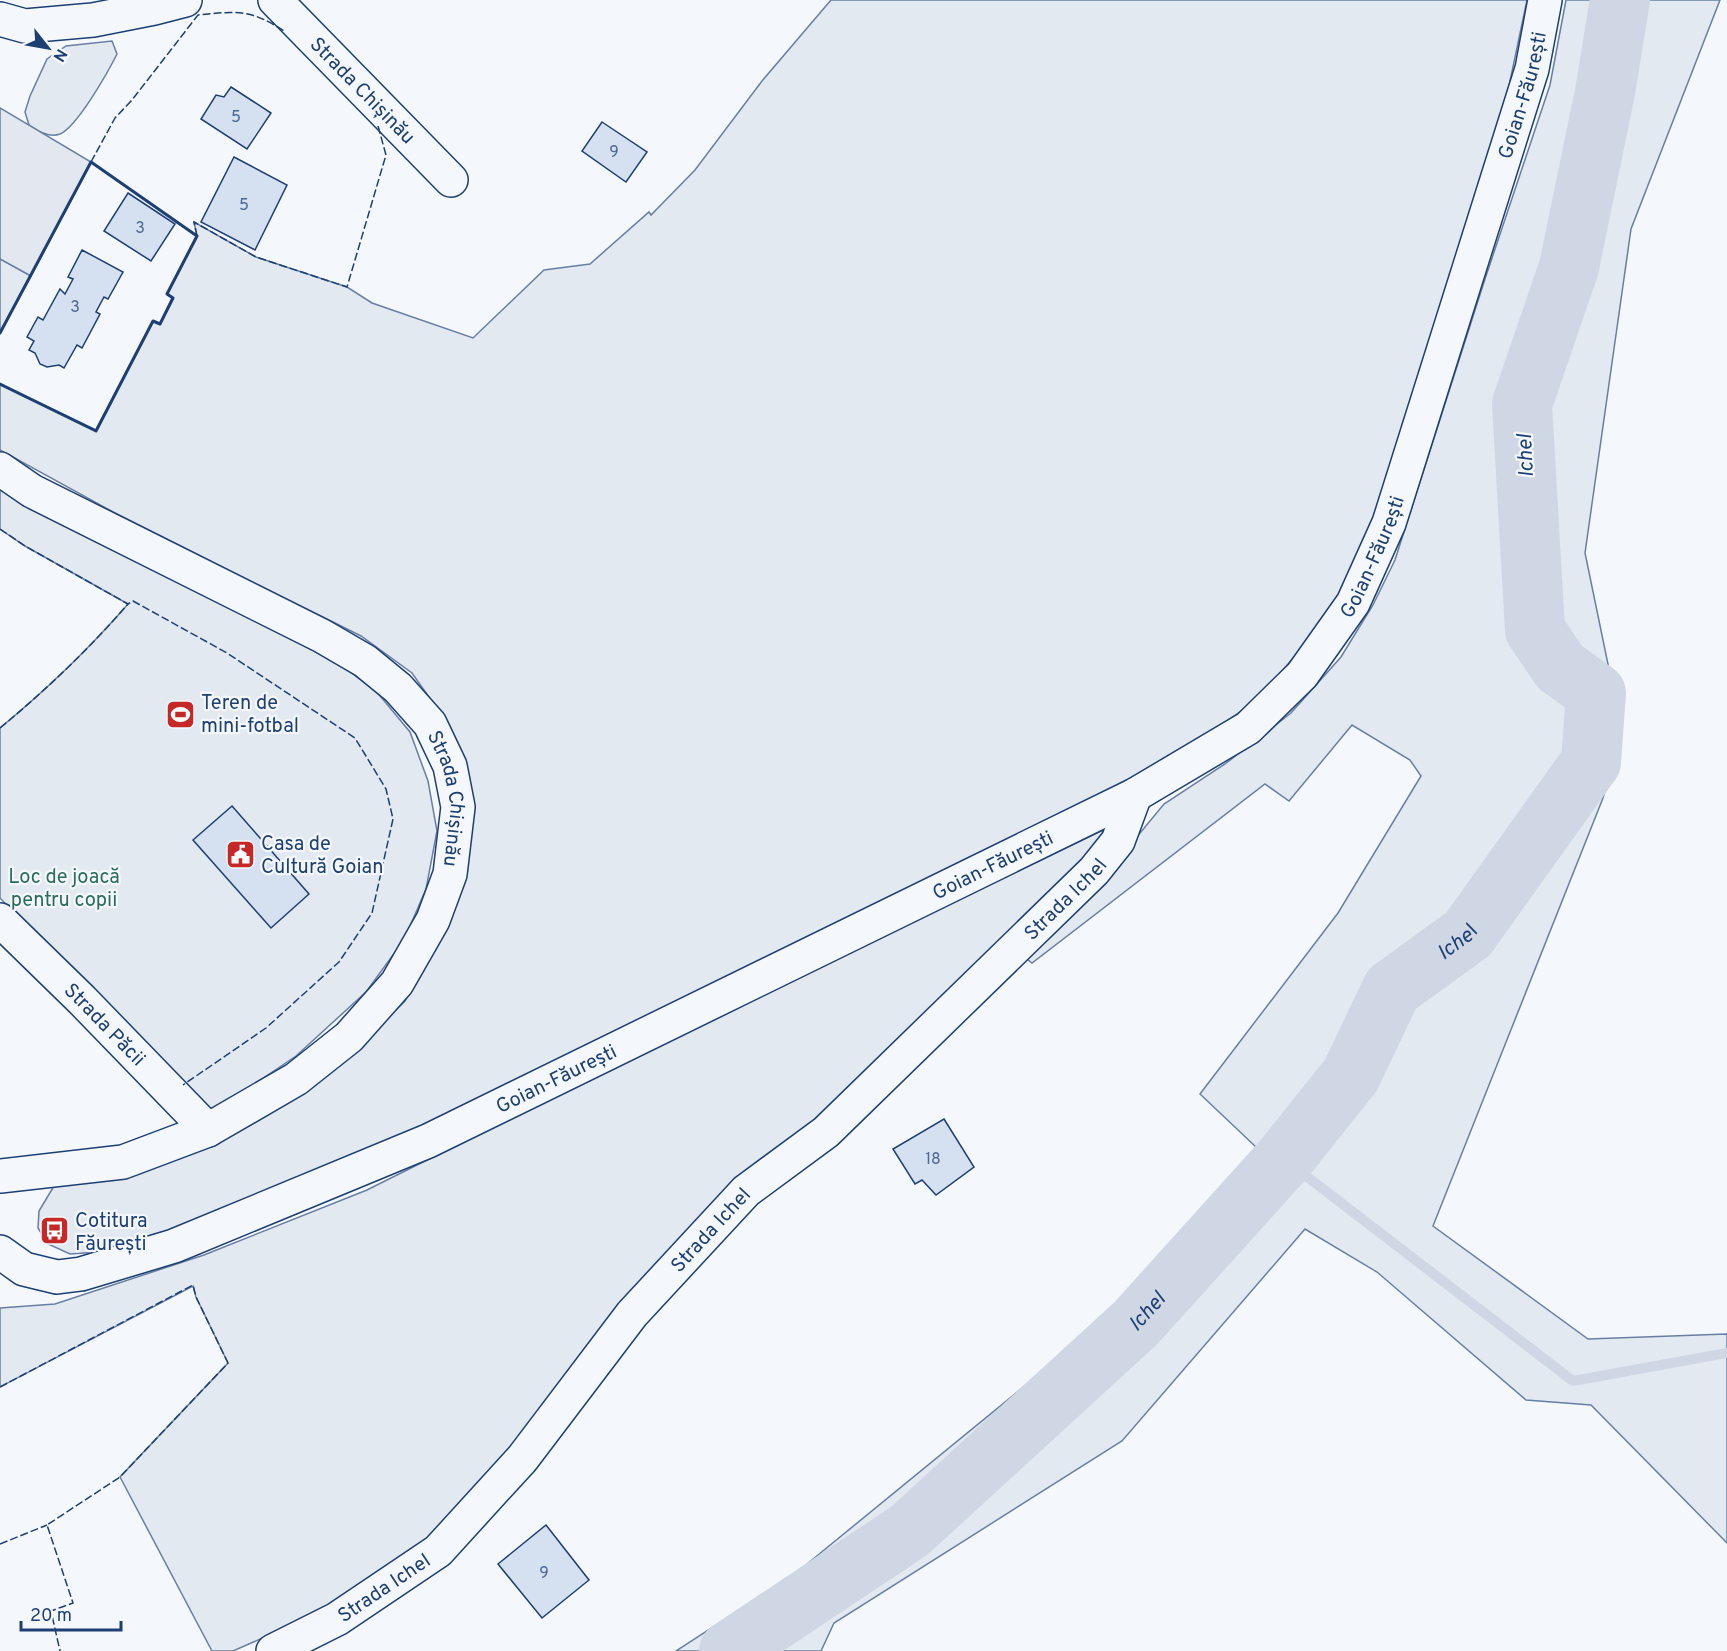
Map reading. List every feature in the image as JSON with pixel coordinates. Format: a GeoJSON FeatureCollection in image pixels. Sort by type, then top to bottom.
{"type":"FeatureCollection","features":[{"type":"Feature","properties":{"kind":"street"},"geometry":{"type":"LineString","coordinates":[[0,19],[25,26],[93,20],[185,0]]}},
{"type":"Feature","properties":{"kind":"street","name":"Strada Chișinău"},"geometry":{"type":"LineString","coordinates":[[275,0],[451,180]]}},
{"type":"Feature","properties":{"kind":"street","name":"Goian-Făurești"},"geometry":{"type":"LineString","coordinates":[[0,1252],[24,1269],[57,1277],[81,1274],[174,1246],[428,1141],[1135,795],[1248,728],[1302,675],[1353,603],[1389,523],[1532,69],[1545,0]]}},
{"type":"Feature","properties":{"kind":"street","name":"Strada Chișinău"},"geometry":{"type":"LineString","coordinates":[[0,469],[32,491],[322,636],[365,661],[398,688],[429,723],[450,766],[458,807],[450,874],[433,920],[397,983],[349,1037],[296,1078],[208,1130],[123,1162],[0,1176]]}},
{"type":"Feature","properties":{"kind":"street","name":"Strada Ichel"},"geometry":{"type":"LineString","coordinates":[[273,1651],[337,1619],[438,1551],[522,1459],[632,1314],[746,1191],[826,1132],[1094,871],[1118,841],[1135,795]]}},
{"type":"Feature","properties":{"kind":"street","name":"Strada Păcii"},"geometry":{"type":"LineString","coordinates":[[0,920],[82,1000],[208,1130]]}},
{"type":"Feature","properties":{"kind":"green space"},"geometry":{"type":"Polygon","coordinates":[[[831,0],[1527,0],[1509,86],[1365,551],[1326,620],[1257,700],[1166,763],[523,1081],[254,1200],[113,1251],[70,1254],[48,1244],[38,1228],[39,1211],[54,1186],[147,1167],[248,1126],[350,1055],[405,1001],[447,925],[441,714],[412,673],[361,636],[115,513],[0,450],[0,384],[96,430],[153,321],[160,324],[172,298],[167,294],[197,236],[194,222],[256,257],[347,287],[372,303],[473,338],[544,270],[590,264],[649,212],[651,215],[695,170],[762,81],[831,0]]]}},
{"type":"Feature","properties":{"kind":"green space"},"geometry":{"type":"Polygon","coordinates":[[[1566,0],[1720,0],[1631,229],[1585,553],[1622,732],[1603,798],[1433,1226],[1588,1339],[1727,1334],[1727,1543],[1591,1405],[1526,1400],[1377,1272],[1305,1229],[1122,1441],[834,1623],[821,1651],[676,1651],[796,1573],[1120,1308],[1222,1195],[1256,1147],[1200,1094],[1338,913],[1421,776],[1410,760],[1352,725],[1289,801],[1265,784],[1032,963],[1022,955],[1107,873],[1164,804],[1225,764],[1291,713],[1341,657],[1373,605],[1395,560],[1550,85],[1566,0]]]}},
{"type":"Feature","properties":{"kind":"green space"},"geometry":{"type":"Polygon","coordinates":[[[112,41],[117,54],[92,98],[75,121],[60,134],[52,135],[40,132],[29,125],[25,112],[47,59],[66,46],[112,41]]]}},
{"type":"Feature","properties":{"kind":"green space"},"geometry":{"type":"Polygon","coordinates":[[[0,259],[31,276],[0,333],[0,259]]]}},
{"type":"Feature","properties":{"kind":"green space","name":"Loc de joacă pentru copii"},"geometry":{"type":"Polygon","coordinates":[[[0,489],[31,509],[181,579],[316,647],[376,691],[410,732],[428,781],[437,831],[426,889],[404,940],[366,992],[296,1056],[210,1114],[0,898],[0,728],[67,669],[128,604],[25,546],[0,529],[0,489]]]}},
{"type":"Feature","properties":{"kind":"green space"},"geometry":{"type":"Polygon","coordinates":[[[1103,830],[1102,844],[914,1035],[745,1179],[489,1481],[431,1541],[319,1613],[233,1651],[212,1651],[120,1477],[228,1363],[196,1297],[193,1286],[0,1387],[0,1308],[55,1304],[204,1255],[367,1190],[710,1019],[1103,830]]]}},
{"type":"Feature","properties":{"kind":"shaded area"},"geometry":{"type":"Polygon","coordinates":[[[0,108],[91,162],[31,276],[0,259],[0,108]]]}},
{"type":"Feature","properties":{"kind":"building"},"geometry":{"type":"Polygon","coordinates":[[[231,87],[271,113],[247,149],[201,119],[216,95],[224,97],[231,87]]]}},
{"type":"Feature","properties":{"kind":"building"},"geometry":{"type":"Polygon","coordinates":[[[602,122],[647,152],[626,182],[582,151],[602,122]]]}},
{"type":"Feature","properties":{"kind":"building"},"geometry":{"type":"Polygon","coordinates":[[[234,157],[287,185],[255,250],[201,222],[234,157]]]}},
{"type":"Feature","properties":{"kind":"building"},"geometry":{"type":"Polygon","coordinates":[[[128,193],[175,224],[151,261],[104,231],[128,193]]]}},
{"type":"Feature","properties":{"kind":"building"},"geometry":{"type":"Polygon","coordinates":[[[82,250],[123,272],[108,299],[104,297],[96,312],[100,314],[82,348],[77,345],[64,368],[59,365],[47,367],[40,364],[35,353],[29,350],[34,341],[27,337],[38,317],[43,320],[60,289],[65,294],[73,279],[68,277],[82,250]]]}},
{"type":"Feature","properties":{"kind":"building","name":"Casa de Cultură Goian"},"geometry":{"type":"Polygon","coordinates":[[[232,806],[309,894],[271,928],[193,840],[232,806]]]}},
{"type":"Feature","properties":{"kind":"building"},"geometry":{"type":"Polygon","coordinates":[[[944,1119],[974,1167],[936,1195],[922,1180],[915,1184],[893,1149],[944,1119]]]}},
{"type":"Feature","properties":{"kind":"building"},"geometry":{"type":"Polygon","coordinates":[[[546,1525],[589,1580],[542,1618],[498,1564],[546,1525]]]}},
{"type":"Feature","properties":{"kind":"waterway","name":"Ichel"},"geometry":{"type":"LineString","coordinates":[[729,1651],[909,1531],[1136,1323],[1284,1159],[1351,1075],[1392,989],[1468,934],[1591,762],[1596,693],[1560,667],[1535,630],[1522,404],[1569,267],[1605,92],[1620,0]]}},
{"type":"Feature","properties":{"kind":"waterway"},"geometry":{"type":"LineString","coordinates":[[1284,1159],[1573,1381],[1727,1353]]}},
{"type":"Feature","properties":{"kind":"fence"},"geometry":{"type":"LineString","coordinates":[[91,162],[115,118],[132,100],[198,15],[243,13],[262,19],[284,31]]}},
{"type":"Feature","properties":{"kind":"fence"},"geometry":{"type":"LineString","coordinates":[[197,236],[194,222],[256,257],[347,287],[386,155],[378,126]]}},
{"type":"Feature","properties":{"kind":"fence"},"geometry":{"type":"LineString","coordinates":[[0,529],[25,546],[128,604],[133,601],[227,653],[355,738],[386,789],[393,819],[372,913],[339,962],[266,1028],[183,1085]]}},
{"type":"Feature","properties":{"kind":"fence"},"geometry":{"type":"LineString","coordinates":[[0,728],[67,669],[128,604]]}},
{"type":"Feature","properties":{"kind":"fence"},"geometry":{"type":"LineString","coordinates":[[0,1387],[193,1285],[196,1297],[228,1363],[120,1477],[47,1525],[73,1603],[51,1611],[60,1651]]}},
{"type":"Feature","properties":{"kind":"fence"},"geometry":{"type":"LineString","coordinates":[[0,1544],[47,1525]]}},
{"type":"Feature","properties":{"kind":"wall"},"geometry":{"type":"LineString","coordinates":[[0,333],[91,162],[197,236],[167,294],[173,298],[160,324],[153,321],[96,431],[0,384]]}},
{"type":"Feature","properties":{"kind":"place","name":"Teren de mini-fotbal"},"geometry":{"type":"Point","coordinates":[180,714]}},
{"type":"Feature","properties":{"kind":"place","name":"Casa de Cultură Goian"},"geometry":{"type":"Point","coordinates":[240,854]}},
{"type":"Feature","properties":{"kind":"place","name":"Cotitura Făurești"},"geometry":{"type":"Point","coordinates":[54,1231]}}]}
